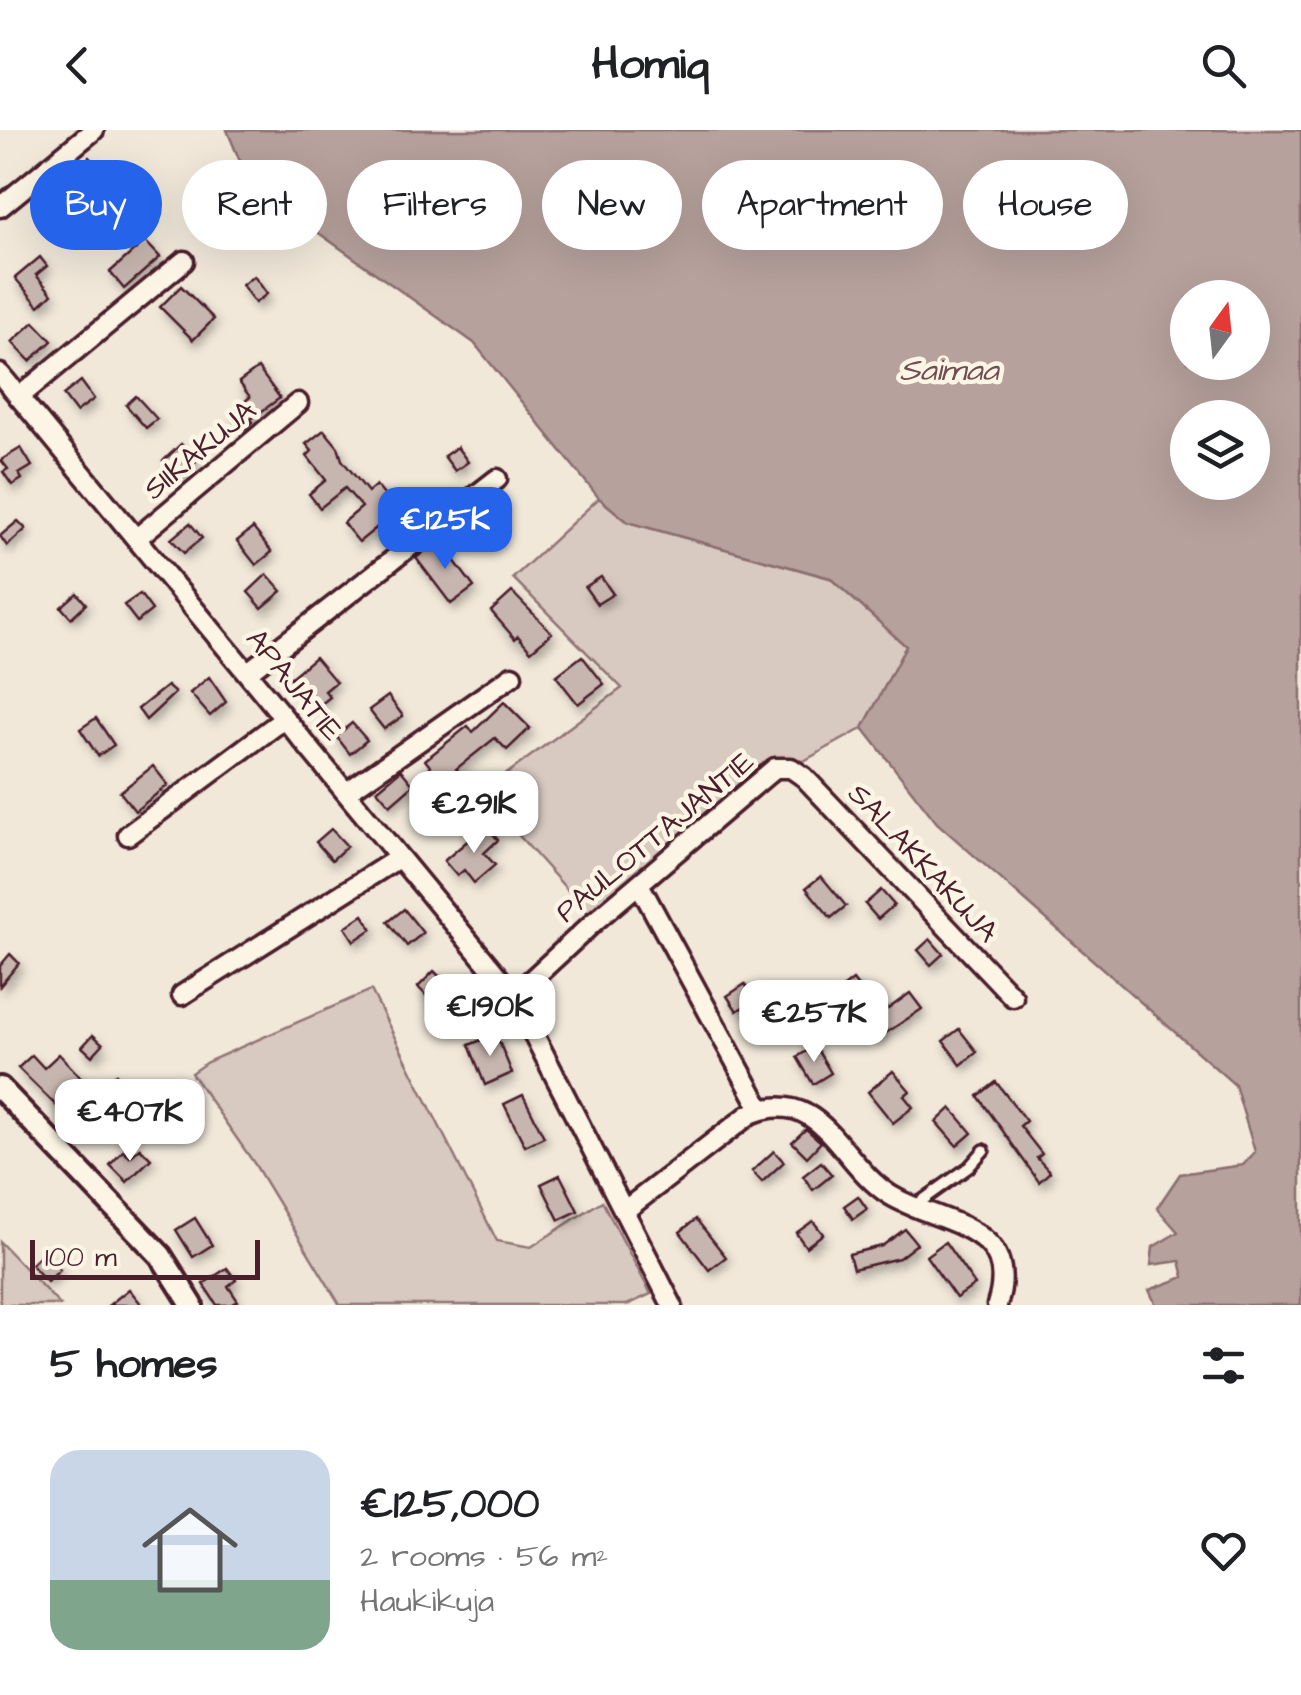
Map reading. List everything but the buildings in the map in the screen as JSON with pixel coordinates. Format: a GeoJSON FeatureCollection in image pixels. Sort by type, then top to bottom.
{"type":"FeatureCollection","features":[{"type":"Feature","properties":{"kind":"street"},"geometry":{"type":"LineString","coordinates":[[0,207],[94,130]]}},
{"type":"Feature","properties":{"kind":"street"},"geometry":{"type":"LineString","coordinates":[[19,397],[184,260]]}},
{"type":"Feature","properties":{"kind":"street","name":"APAJATIE"},"geometry":{"type":"LineString","coordinates":[[0,374],[514,996],[672,1305]]}},
{"type":"Feature","properties":{"kind":"street","name":"SIIKAKUJA"},"geometry":{"type":"LineString","coordinates":[[137,538],[298,403]]}},
{"type":"Feature","properties":{"kind":"street"},"geometry":{"type":"LineString","coordinates":[[248,672],[497,479]]}},
{"type":"Feature","properties":{"kind":"street"},"geometry":{"type":"LineString","coordinates":[[347,792],[512,676]]}},
{"type":"Feature","properties":{"kind":"street"},"geometry":{"type":"LineString","coordinates":[[128,834],[284,719]]}},
{"type":"Feature","properties":{"kind":"street","name":"PAULOTTAJANTIE"},"geometry":{"type":"LineString","coordinates":[[514,996],[775,768],[791,768]]}},
{"type":"Feature","properties":{"kind":"street","name":"SALAKKAKUJA"},"geometry":{"type":"LineString","coordinates":[[791,768],[804,777],[1013,998]]}},
{"type":"Feature","properties":{"kind":"street"},"geometry":{"type":"LineString","coordinates":[[182,995],[397,859]]}},
{"type":"Feature","properties":{"kind":"street"},"geometry":{"type":"LineString","coordinates":[[639,884],[760,1109]]}},
{"type":"Feature","properties":{"kind":"street"},"geometry":{"type":"LineString","coordinates":[[0,1088],[161,1256],[192,1305]]}},
{"type":"Feature","properties":{"kind":"street"},"geometry":{"type":"LineString","coordinates":[[624,1211],[750,1114],[760,1109],[794,1108],[814,1116],[868,1178],[889,1194],[914,1207],[957,1220],[986,1242],[1002,1274],[996,1305]]}},
{"type":"Feature","properties":{"kind":"lane"},"geometry":{"type":"LineString","coordinates":[[914,1207],[969,1167],[984,1150]]}},
{"type":"Feature","properties":{"kind":"shaded area"},"geometry":{"type":"Polygon","coordinates":[[[599,498],[628,522],[830,578],[906,646],[863,728],[791,768],[775,768],[595,921],[481,793],[622,688],[513,578],[599,498]]]}},
{"type":"Feature","properties":{"kind":"shaded area"},"geometry":{"type":"Polygon","coordinates":[[[371,990],[497,1241],[531,1247],[602,1201],[651,1294],[627,1305],[340,1305],[254,1163],[191,1073],[207,1062],[371,990]]]}},
{"type":"Feature","properties":{"kind":"shaded area"},"geometry":{"type":"Polygon","coordinates":[[[0,1242],[60,1305],[0,1305],[0,1242]]]}},
{"type":"Feature","properties":{"kind":"water","name":"Saimaa"},"geometry":{"type":"Polygon","coordinates":[[[227,130],[1301,130],[1301,1305],[1156,1305],[1149,1290],[1184,1277],[1180,1261],[1151,1265],[1153,1247],[1178,1232],[1157,1208],[1180,1174],[1243,1165],[1255,1152],[1235,1085],[937,823],[863,728],[906,646],[830,578],[628,522],[599,498],[474,343],[327,239],[327,160],[240,160],[227,130]]]}}]}
